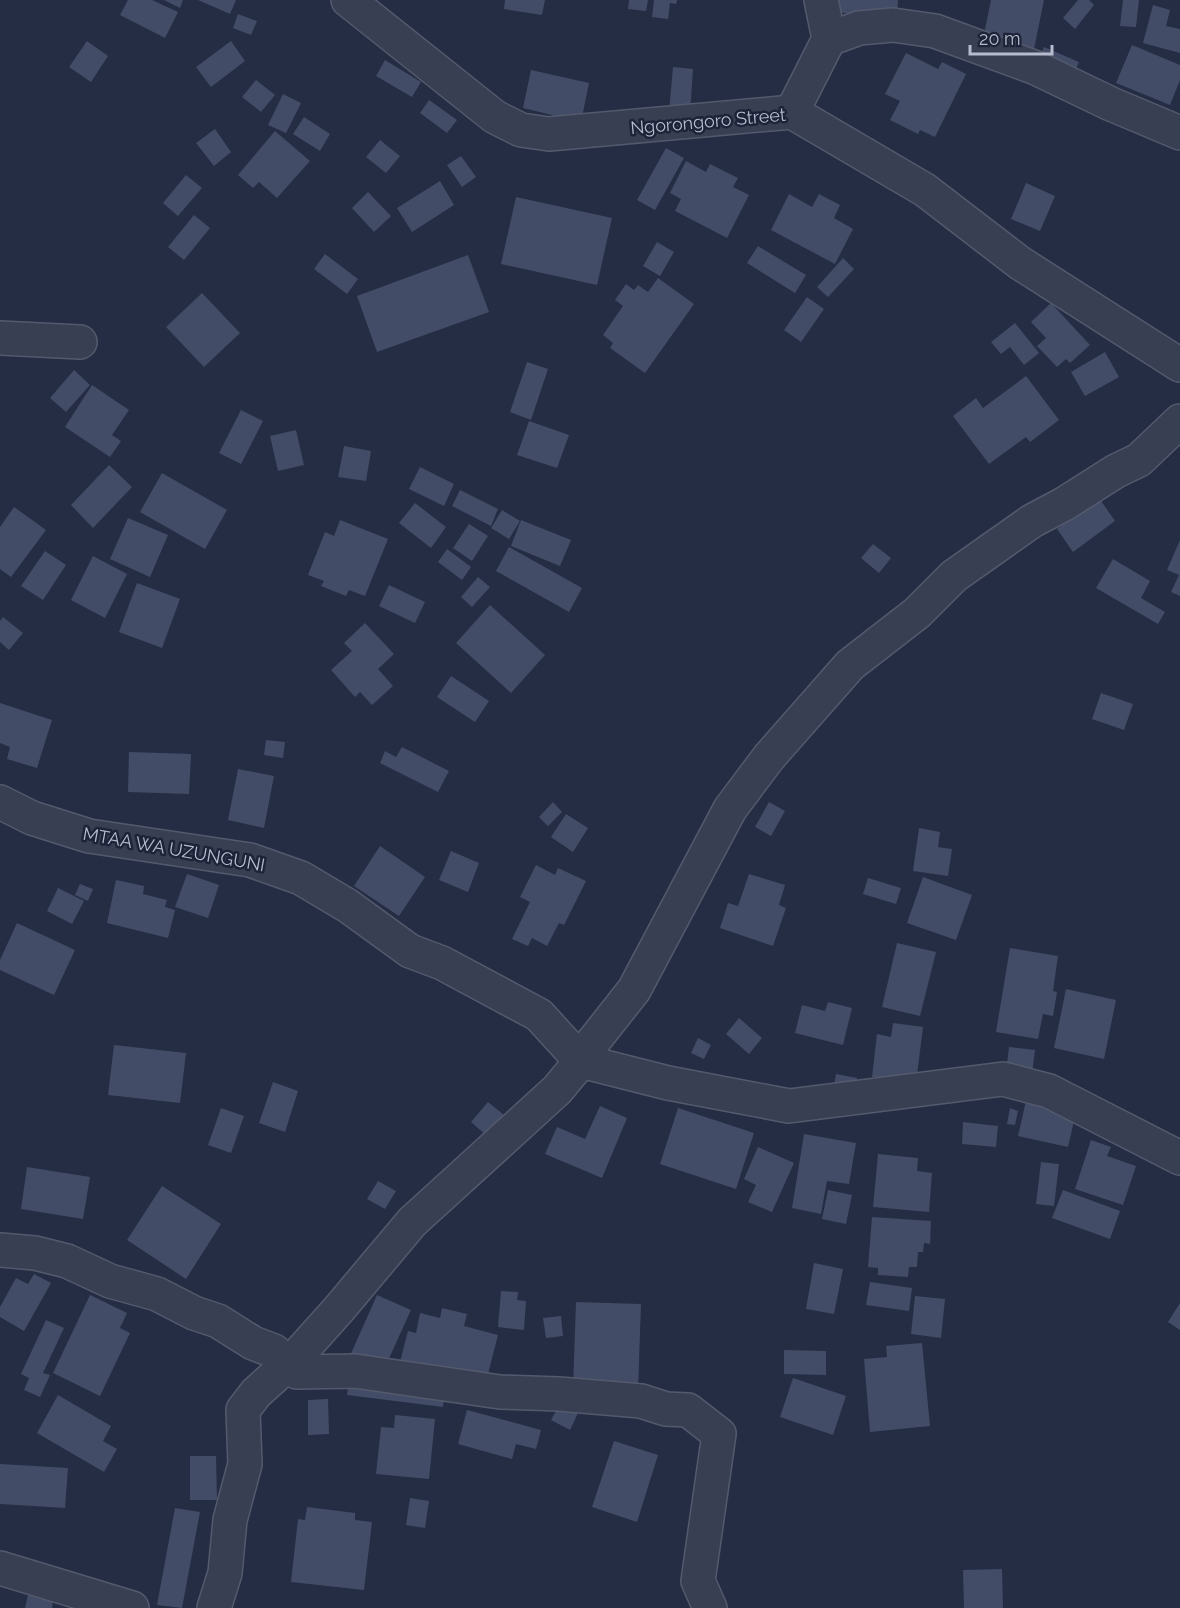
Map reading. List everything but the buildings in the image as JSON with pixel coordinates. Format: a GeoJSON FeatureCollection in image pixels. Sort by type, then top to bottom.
{"type":"FeatureCollection","features":[{"type":"Feature","properties":{"kind":"street","name":"Ngorongoro Street"},"geometry":{"type":"LineString","coordinates":[[348,0],[495,117],[521,130],[549,134],[792,112],[925,190],[1020,263],[1180,365]]}},
{"type":"Feature","properties":{"kind":"street"},"geometry":{"type":"LineString","coordinates":[[792,112],[829,39],[821,0]]}},
{"type":"Feature","properties":{"kind":"street"},"geometry":{"type":"LineString","coordinates":[[829,39],[859,28],[893,26],[935,31],[1036,68],[1111,104],[1180,133]]}},
{"type":"Feature","properties":{"kind":"street"},"geometry":{"type":"LineString","coordinates":[[0,338],[80,342]]}},
{"type":"Feature","properties":{"kind":"street"},"geometry":{"type":"LineString","coordinates":[[214,1608],[225,1573],[230,1520],[245,1464],[243,1410],[256,1393],[296,1357],[339,1310],[412,1222],[557,1090],[581,1061],[589,1047],[634,990],[730,809],[769,757],[822,694],[850,665],[917,613],[954,576],[1032,521],[1139,459],[1180,421]]}},
{"type":"Feature","properties":{"kind":"street","name":"MTAA WA UZUNGUNI"},"geometry":{"type":"LineString","coordinates":[[0,802],[32,818],[89,836],[250,860],[301,878],[348,906],[410,951],[442,963],[539,1015],[581,1061]]}},
{"type":"Feature","properties":{"kind":"street"},"geometry":{"type":"LineString","coordinates":[[581,1061],[668,1083],[789,1106],[1003,1079],[1049,1091],[1180,1158]]}},
{"type":"Feature","properties":{"kind":"street"},"geometry":{"type":"LineString","coordinates":[[0,1250],[35,1253],[67,1261],[110,1281],[157,1294],[194,1313],[218,1321],[253,1343],[274,1351],[297,1372],[355,1371],[500,1392],[641,1401],[666,1409],[688,1410],[719,1434],[698,1581],[710,1608]]}},
{"type":"Feature","properties":{"kind":"street"},"geometry":{"type":"LineString","coordinates":[[0,1568],[132,1608]]}}]}
